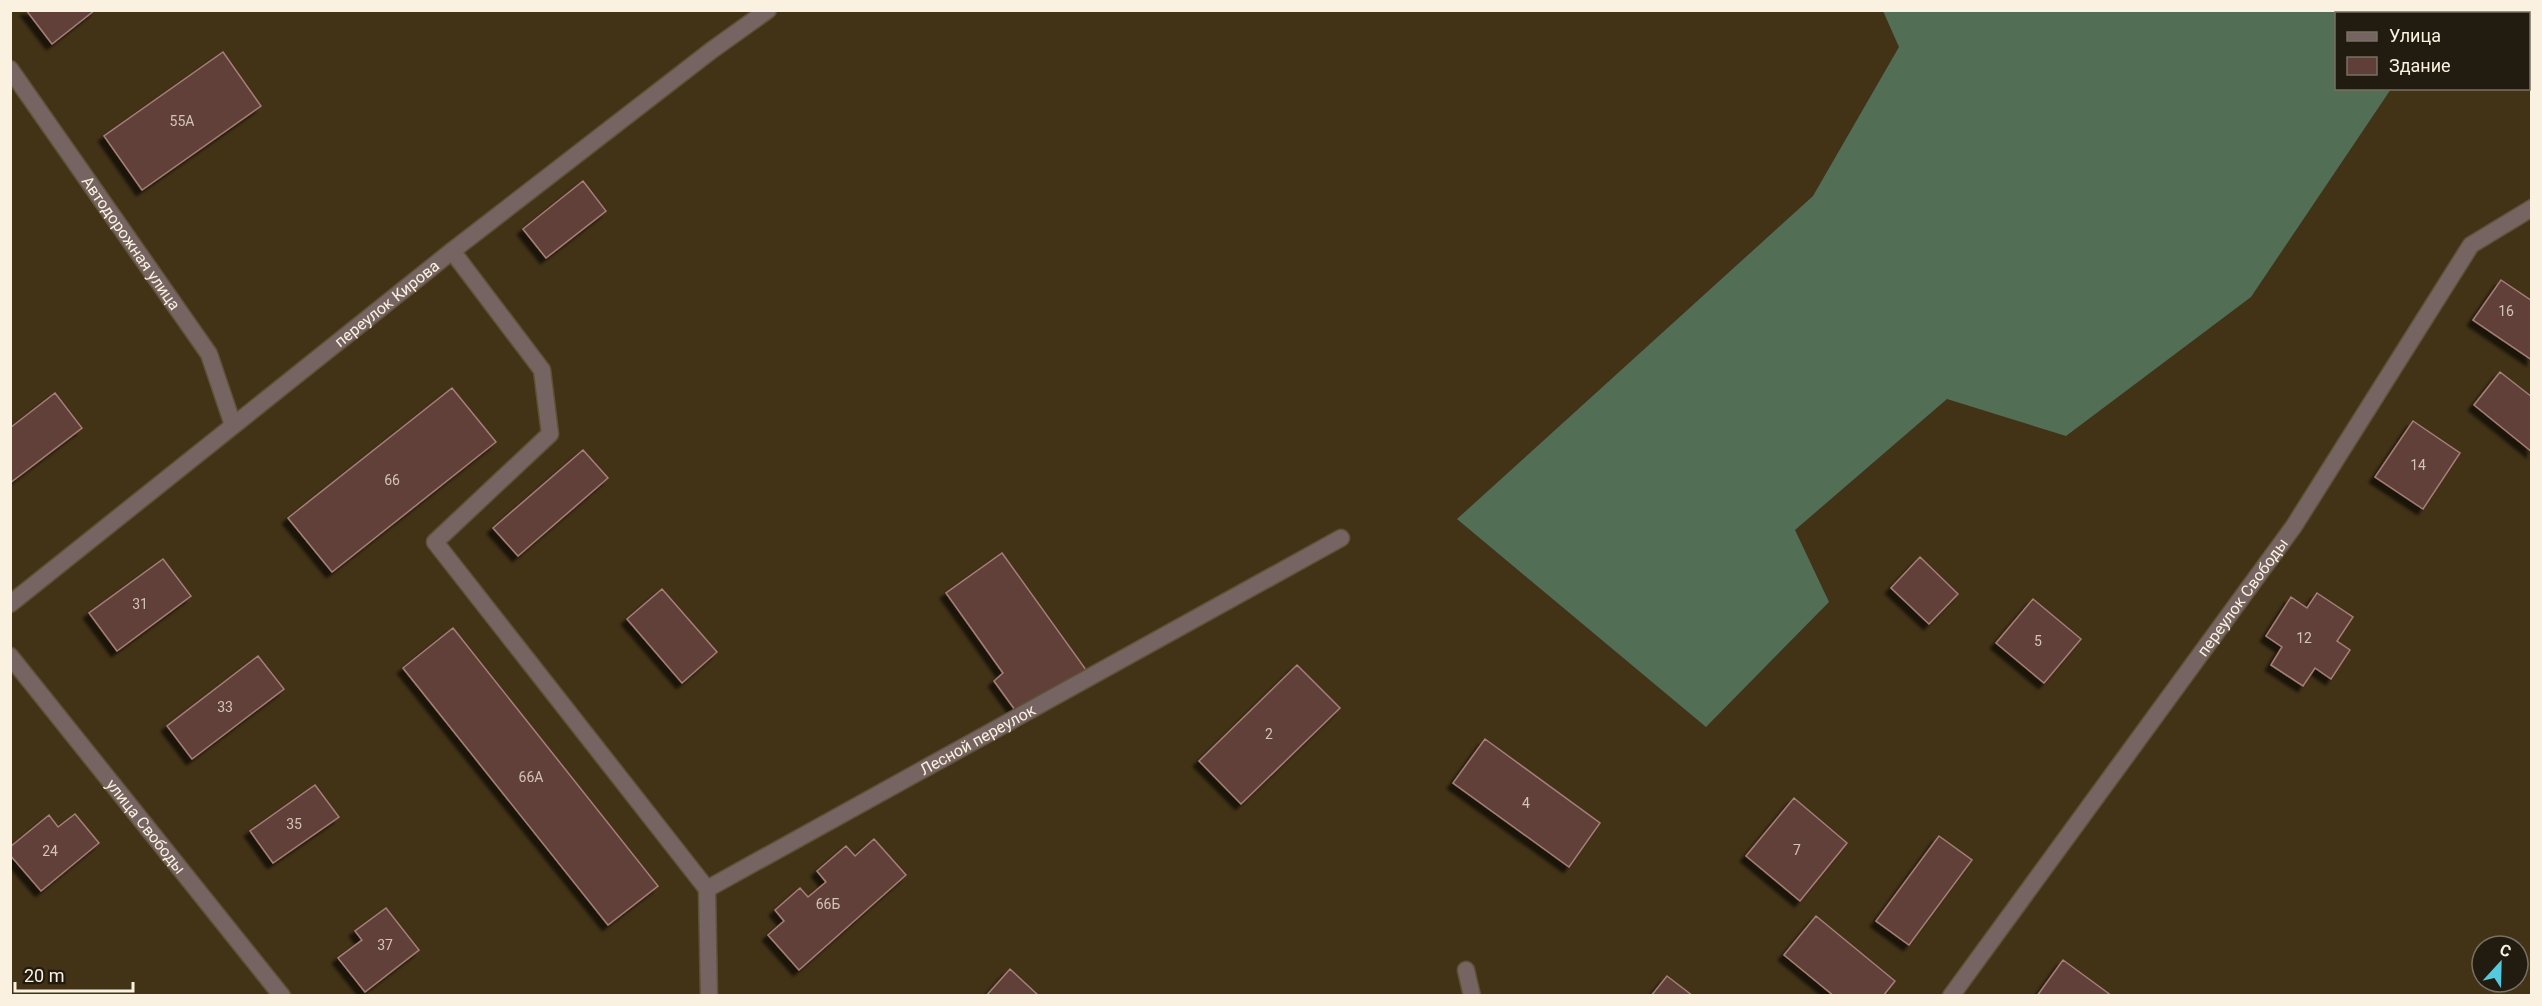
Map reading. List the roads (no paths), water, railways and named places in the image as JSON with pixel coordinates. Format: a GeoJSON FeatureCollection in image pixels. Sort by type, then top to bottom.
{"type":"FeatureCollection","features":[{"type":"Feature","properties":{"kind":"street","name":"переулок Кирова"},"geometry":{"type":"LineString","coordinates":[[10,604],[452,251],[712,50],[768,10]]}},
{"type":"Feature","properties":{"kind":"street","name":"Автодорожная улица"},"geometry":{"type":"LineString","coordinates":[[10,69],[209,354],[233,425]]}},
{"type":"Feature","properties":{"kind":"street","name":"переулок Свободы"},"geometry":{"type":"LineString","coordinates":[[1951,996],[2294,526],[2471,245],[2532,208]]}},
{"type":"Feature","properties":{"kind":"street"},"geometry":{"type":"LineString","coordinates":[[452,251],[542,370],[550,434],[435,542],[707,889],[710,996]]}},
{"type":"Feature","properties":{"kind":"street","name":"Лесной переулок"},"geometry":{"type":"LineString","coordinates":[[707,889],[1341,538]]}},
{"type":"Feature","properties":{"kind":"street","name":"улица Свободы"},"geometry":{"type":"LineString","coordinates":[[10,656],[282,996]]}},
{"type":"Feature","properties":{"kind":"street"},"geometry":{"type":"LineString","coordinates":[[1466,970],[1472,996]]}}]}
